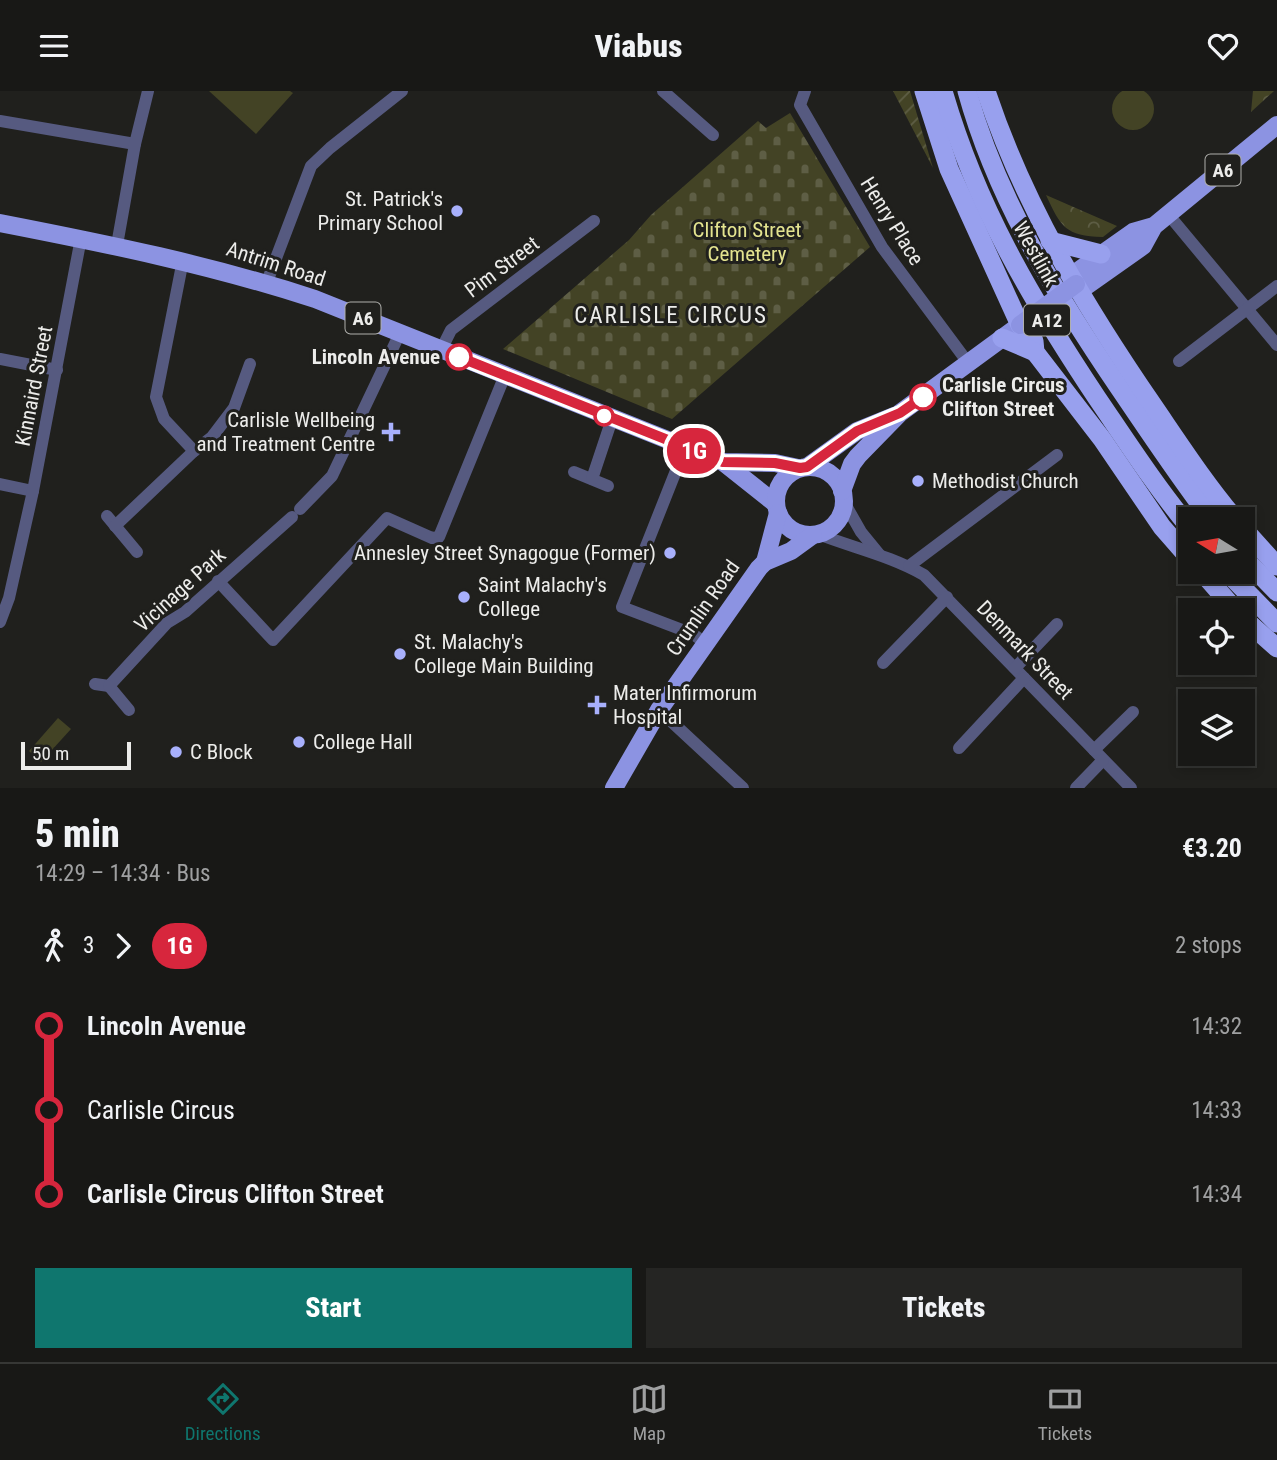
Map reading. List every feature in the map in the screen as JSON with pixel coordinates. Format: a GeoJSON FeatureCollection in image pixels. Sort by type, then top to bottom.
{"type":"FeatureCollection","features":[{"type":"Feature","properties":{"kind":"highway"},"geometry":{"type":"LineString","coordinates":[[923,91],[949,169],[1020,325],[1034,341],[1035,352]]}},
{"type":"Feature","properties":{"kind":"highway","name":"Westlink"},"geometry":{"type":"LineString","coordinates":[[943,91],[956,136],[978,193],[1023,281],[1130,448],[1178,511]]}},
{"type":"Feature","properties":{"kind":"highway","name":"Westlink"},"geometry":{"type":"LineString","coordinates":[[967,91],[990,161],[1024,236],[1102,362],[1202,507]]}},
{"type":"Feature","properties":{"kind":"highway"},"geometry":{"type":"LineString","coordinates":[[986,91],[1013,165],[1050,241],[1132,375],[1226,507]]}},
{"type":"Feature","properties":{"kind":"highway"},"geometry":{"type":"LineString","coordinates":[[1050,241],[1101,254]]}},
{"type":"Feature","properties":{"kind":"highway"},"geometry":{"type":"LineString","coordinates":[[1002,338],[1035,352],[1102,439],[1162,527],[1178,545]]}},
{"type":"Feature","properties":{"kind":"highway"},"geometry":{"type":"LineString","coordinates":[[1255,541],[1277,566]]}},
{"type":"Feature","properties":{"kind":"highway"},"geometry":{"type":"LineString","coordinates":[[1255,569],[1277,592]]}},
{"type":"Feature","properties":{"kind":"highway"},"geometry":{"type":"LineString","coordinates":[[1240,585],[1277,623]]}},
{"type":"Feature","properties":{"kind":"highway"},"geometry":{"type":"LineString","coordinates":[[1255,629],[1277,648]]}},
{"type":"Feature","properties":{"kind":"main road","name":"A6"},"geometry":{"type":"LineString","coordinates":[[1076,284],[1085,287],[1143,246],[1161,220],[1277,125]]}},
{"type":"Feature","properties":{"kind":"main road","name":"A6"},"geometry":{"type":"LineString","coordinates":[[1076,284],[1075,273],[1133,232],[1161,220]]}},
{"type":"Feature","properties":{"kind":"main road","name":"Antrim Road"},"geometry":{"type":"LineString","coordinates":[[0,223],[117,245],[267,282],[723,462],[775,463],[803,467]]}},
{"type":"Feature","properties":{"kind":"main road","name":"A6"},"geometry":{"type":"LineString","coordinates":[[900,413],[857,431],[786,477],[780,484],[777,508],[788,528],[804,535],[816,534],[836,522],[842,513],[843,496],[852,464],[900,413],[1076,284]]}},
{"type":"Feature","properties":{"kind":"main road","name":"Antrim Road"},"geometry":{"type":"LineString","coordinates":[[723,462],[777,508]]}},
{"type":"Feature","properties":{"kind":"main road","name":"A6"},"geometry":{"type":"LineString","coordinates":[[803,467],[818,468],[829,473],[837,481],[843,496]]}},
{"type":"Feature","properties":{"kind":"main road","name":"Crumlin Road"},"geometry":{"type":"LineString","coordinates":[[614,788],[659,710],[765,562],[777,508]]}},
{"type":"Feature","properties":{"kind":"main road","name":"Crumlin Road"},"geometry":{"type":"LineString","coordinates":[[765,562],[791,551],[816,534]]}},
{"type":"Feature","properties":{"kind":"street"},"geometry":{"type":"LineString","coordinates":[[117,245],[148,91]]}},
{"type":"Feature","properties":{"kind":"street"},"geometry":{"type":"LineString","coordinates":[[267,282],[311,166],[323,153],[402,91]]}},
{"type":"Feature","properties":{"kind":"street"},"geometry":{"type":"LineString","coordinates":[[663,91],[713,135]]}},
{"type":"Feature","properties":{"kind":"street","name":"Henry Place"},"geometry":{"type":"LineString","coordinates":[[805,91],[800,105],[882,247],[968,364]]}},
{"type":"Feature","properties":{"kind":"street"},"geometry":{"type":"LineString","coordinates":[[0,121],[135,145]]}},
{"type":"Feature","properties":{"kind":"street"},"geometry":{"type":"LineString","coordinates":[[1161,220],[1248,308],[1277,345]]}},
{"type":"Feature","properties":{"kind":"street","name":"Pim Street"},"geometry":{"type":"LineString","coordinates":[[441,349],[450,330],[594,221]]}},
{"type":"Feature","properties":{"kind":"street","name":"Kinnaird Street"},"geometry":{"type":"LineString","coordinates":[[0,622],[9,598],[33,491],[81,238]]}},
{"type":"Feature","properties":{"kind":"street"},"geometry":{"type":"LineString","coordinates":[[183,260],[156,397],[164,419],[194,451]]}},
{"type":"Feature","properties":{"kind":"street"},"geometry":{"type":"LineString","coordinates":[[1179,361],[1277,286]]}},
{"type":"Feature","properties":{"kind":"street","name":"Vicinage Park"},"geometry":{"type":"LineString","coordinates":[[109,686],[167,623],[185,612],[296,513],[332,476],[400,333]]}},
{"type":"Feature","properties":{"kind":"street"},"geometry":{"type":"LineString","coordinates":[[0,359],[57,370]]}},
{"type":"Feature","properties":{"kind":"street"},"geometry":{"type":"LineString","coordinates":[[137,552],[111,521],[212,437],[234,408],[250,364]]}},
{"type":"Feature","properties":{"kind":"street"},"geometry":{"type":"LineString","coordinates":[[218,581],[273,639],[387,518],[432,538],[439,537],[505,375]]}},
{"type":"Feature","properties":{"kind":"street"},"geometry":{"type":"LineString","coordinates":[[592,479],[612,419]]}},
{"type":"Feature","properties":{"kind":"street"},"geometry":{"type":"LineString","coordinates":[[685,448],[622,607],[694,634],[705,643]]}},
{"type":"Feature","properties":{"kind":"street"},"geometry":{"type":"LineString","coordinates":[[909,566],[1057,455]]}},
{"type":"Feature","properties":{"kind":"street"},"geometry":{"type":"LineString","coordinates":[[574,472],[608,486]]}},
{"type":"Feature","properties":{"kind":"street"},"geometry":{"type":"LineString","coordinates":[[0,484],[33,491]]}},
{"type":"Feature","properties":{"kind":"street","name":"Denmark Street"},"geometry":{"type":"LineString","coordinates":[[843,496],[861,532],[880,554]]}},
{"type":"Feature","properties":{"kind":"street","name":"Denmark Street"},"geometry":{"type":"LineString","coordinates":[[816,534],[880,554],[924,575],[1131,788]]}},
{"type":"Feature","properties":{"kind":"street"},"geometry":{"type":"LineString","coordinates":[[883,663],[947,597]]}},
{"type":"Feature","properties":{"kind":"street"},"geometry":{"type":"LineString","coordinates":[[1015,667],[1058,624]]}},
{"type":"Feature","properties":{"kind":"street"},"geometry":{"type":"LineString","coordinates":[[960,748],[1024,678]]}},
{"type":"Feature","properties":{"kind":"street"},"geometry":{"type":"LineString","coordinates":[[95,684],[109,686],[129,710]]}},
{"type":"Feature","properties":{"kind":"street"},"geometry":{"type":"LineString","coordinates":[[659,710],[743,788]]}},
{"type":"Feature","properties":{"kind":"street"},"geometry":{"type":"LineString","coordinates":[[1094,750],[1133,712]]}},
{"type":"Feature","properties":{"kind":"street"},"geometry":{"type":"LineString","coordinates":[[1076,788],[1103,760]]}},
{"type":"Feature","properties":{"kind":"green space"},"geometry":{"type":"Polygon","coordinates":[[[1133,88],[1148,94],[1154,109],[1148,124],[1133,130],[1118,124],[1112,109],[1118,94],[1133,88]]]}},
{"type":"Feature","properties":{"kind":"green space"},"geometry":{"type":"Polygon","coordinates":[[[209,91],[290,91],[293,93],[256,134],[209,91]]]}},
{"type":"Feature","properties":{"kind":"green space"},"geometry":{"type":"Polygon","coordinates":[[[893,91],[910,91],[933,168],[893,91]]]}},
{"type":"Feature","properties":{"kind":"green space"},"geometry":{"type":"Polygon","coordinates":[[[1253,91],[1274,91],[1251,112],[1253,91]]]}},
{"type":"Feature","properties":{"kind":"green space","name":"Clifton Street Cemetery"},"geometry":{"type":"Polygon","coordinates":[[[790,113],[870,247],[672,419],[503,349],[629,240],[651,215],[758,121],[766,128],[790,113]]]}},
{"type":"Feature","properties":{"kind":"green space"},"geometry":{"type":"Polygon","coordinates":[[[1046,195],[1117,226],[1103,237],[1072,232],[1056,215],[1046,195]]]}},
{"type":"Feature","properties":{"kind":"green space"},"geometry":{"type":"Polygon","coordinates":[[[58,718],[71,729],[41,762],[29,751],[58,718]]]}},
{"type":"Feature","properties":{"kind":"bus line","name":"1G"},"geometry":{"type":"LineString","coordinates":[[459,357],[723,462],[807,467],[857,431],[900,413],[923,397]]}},
{"type":"Feature","properties":{"kind":"place","name":"St. Patrick's Primary School"},"geometry":{"type":"Point","coordinates":[457,211]}},
{"type":"Feature","properties":{"kind":"place","name":"Lincoln Avenue"},"geometry":{"type":"Point","coordinates":[459,357]}},
{"type":"Feature","properties":{"kind":"place","name":"Carlisle Circus Clifton Street"},"geometry":{"type":"Point","coordinates":[923,397]}},
{"type":"Feature","properties":{"kind":"place","name":"Carlisle Wellbeing and Treatment Centre"},"geometry":{"type":"Point","coordinates":[391,432]}},
{"type":"Feature","properties":{"kind":"place","name":"Methodist Church"},"geometry":{"type":"Point","coordinates":[918,481]}},
{"type":"Feature","properties":{"kind":"place","name":"Annesley Street Synagogue (Former)"},"geometry":{"type":"Point","coordinates":[670,553]}},
{"type":"Feature","properties":{"kind":"place","name":"Saint Malachy's College"},"geometry":{"type":"Point","coordinates":[464,597]}},
{"type":"Feature","properties":{"kind":"place","name":"St. Malachy's College Main Building"},"geometry":{"type":"Point","coordinates":[400,654]}},
{"type":"Feature","properties":{"kind":"place","name":"Mater Infirmorum Hospital"},"geometry":{"type":"Point","coordinates":[597,705]}},
{"type":"Feature","properties":{"kind":"place","name":"College Hall"},"geometry":{"type":"Point","coordinates":[299,742]}},
{"type":"Feature","properties":{"kind":"place","name":"C Block"},"geometry":{"type":"Point","coordinates":[176,752]}},
{"type":"Feature","properties":{"kind":"district","name":"CARLISLE CIRCUS"},"geometry":{"type":"Point","coordinates":[671,315]}}]}
